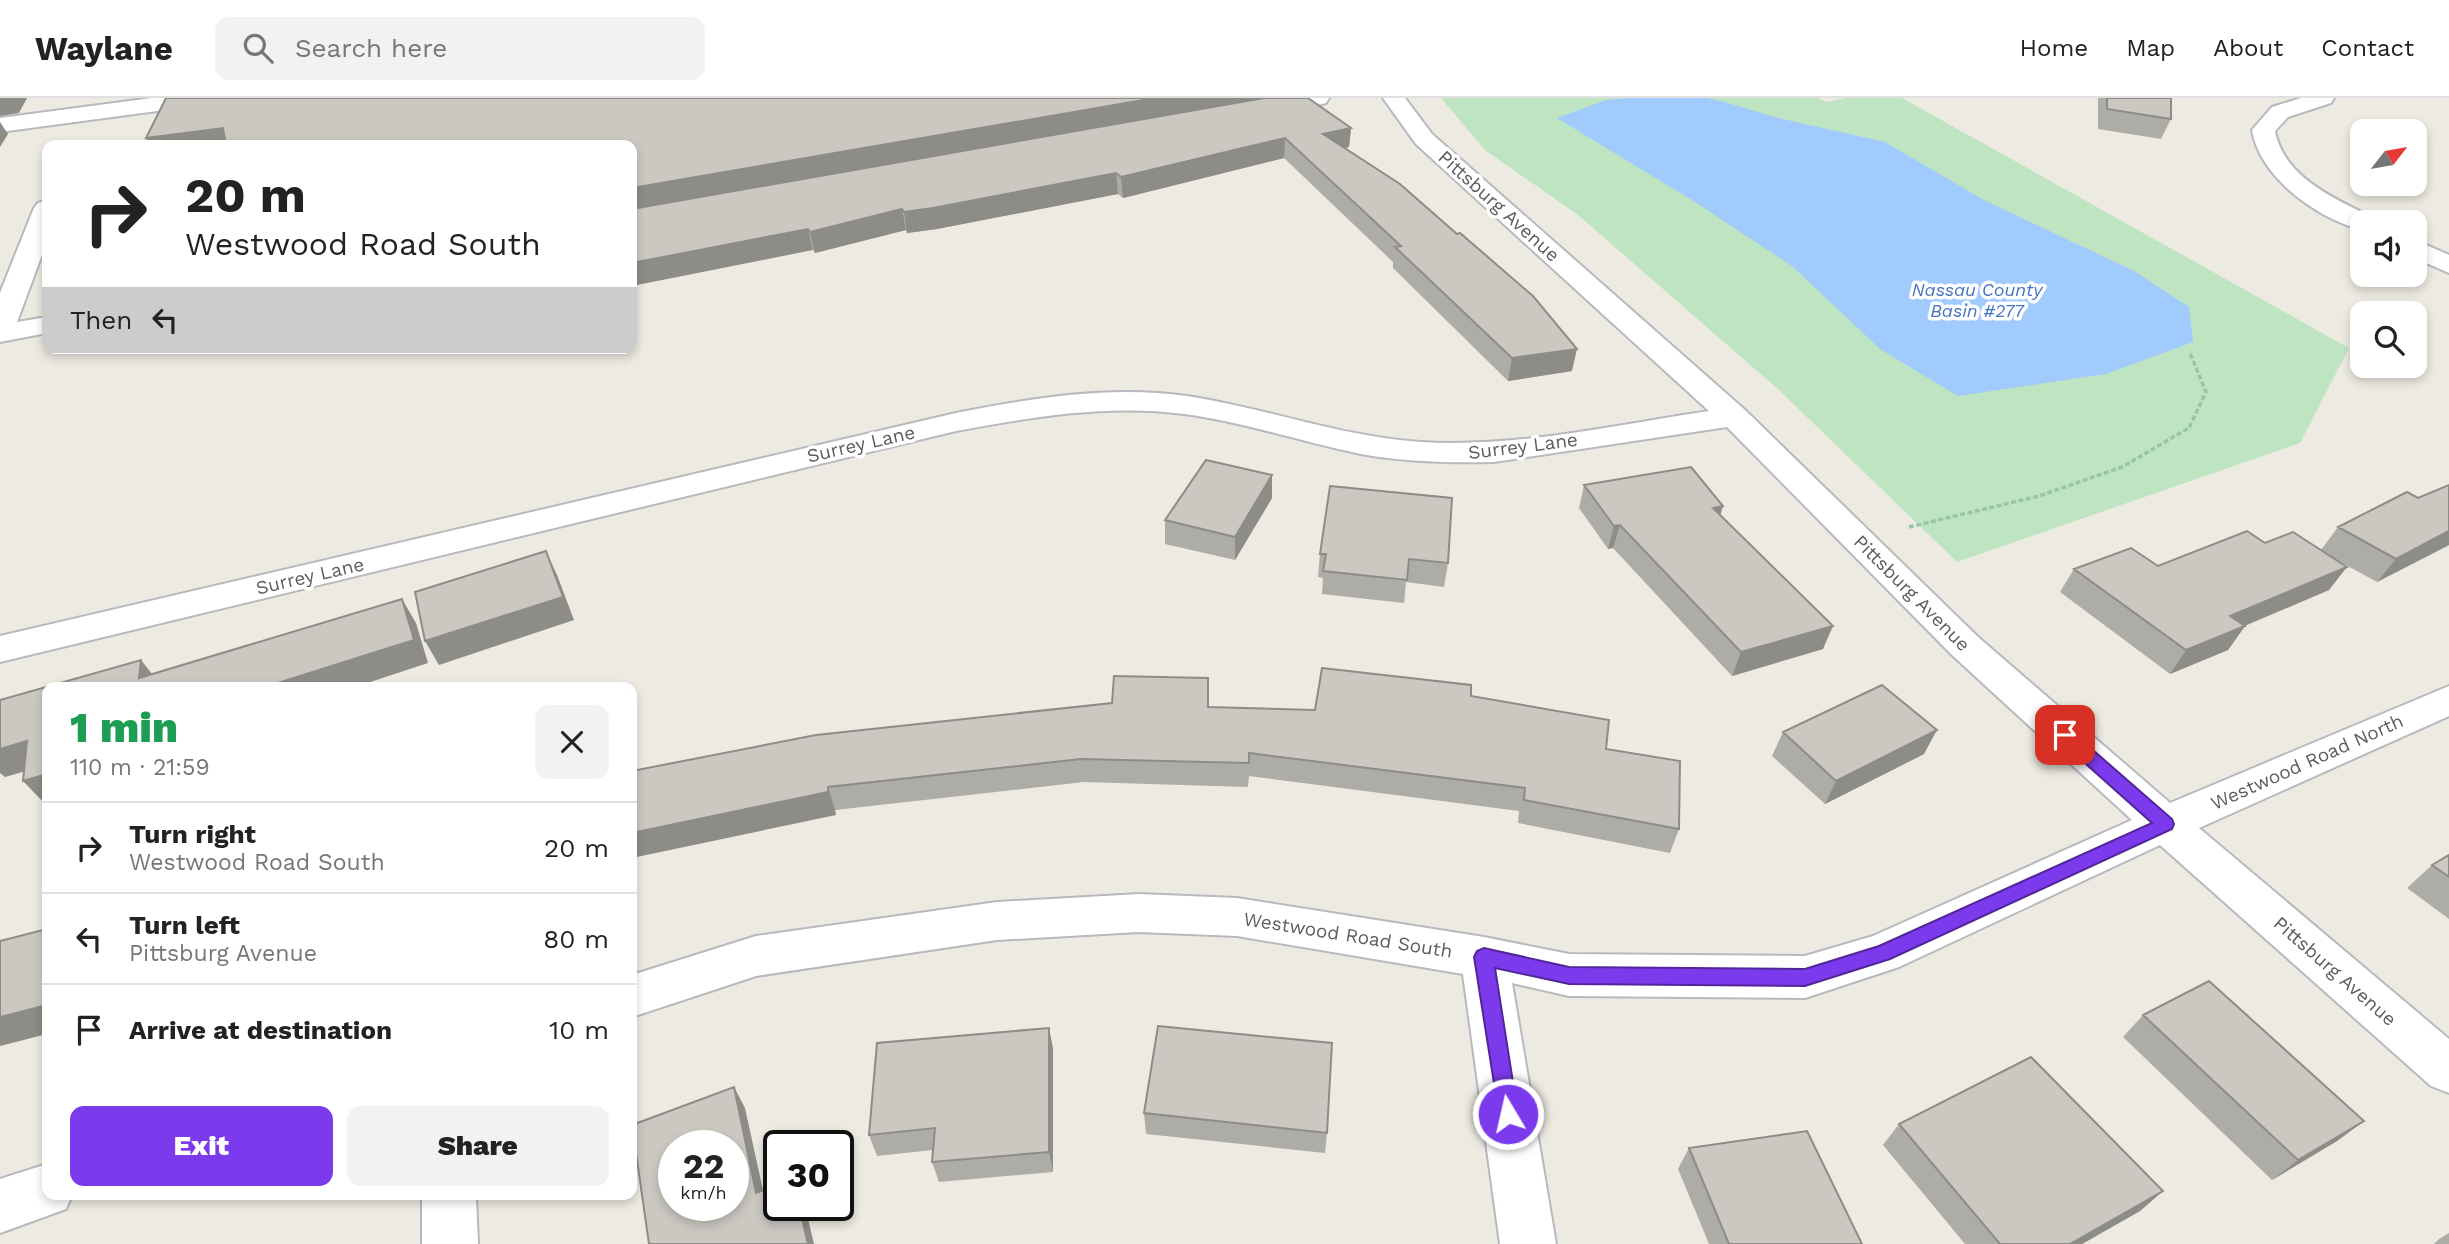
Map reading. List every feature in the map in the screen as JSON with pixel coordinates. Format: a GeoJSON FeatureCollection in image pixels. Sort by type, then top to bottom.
{"type":"FeatureCollection","features":[{"type":"Feature","properties":{"kind":"street"},"geometry":{"type":"LineString","coordinates":[[0,125],[96,105],[202,98]]}},
{"type":"Feature","properties":{"kind":"street"},"geometry":{"type":"LineString","coordinates":[[1235,113],[1318,98]]}},
{"type":"Feature","properties":{"kind":"street","name":"Pittsburg Avenue"},"geometry":{"type":"LineString","coordinates":[[1394,98],[1424,139],[1734,417],[1965,646],[2165,824],[2449,1070]]}},
{"type":"Feature","properties":{"kind":"street"},"geometry":{"type":"LineString","coordinates":[[2323,98],[2280,112],[2263,130],[2263,144],[2270,158],[2305,190],[2350,215]]}},
{"type":"Feature","properties":{"kind":"street"},"geometry":{"type":"LineString","coordinates":[[82,134],[96,105]]}},
{"type":"Feature","properties":{"kind":"street"},"geometry":{"type":"LineString","coordinates":[[0,328],[42,221]]}},
{"type":"Feature","properties":{"kind":"street"},"geometry":{"type":"LineString","coordinates":[[2427,254],[2449,265]]}},
{"type":"Feature","properties":{"kind":"street"},"geometry":{"type":"LineString","coordinates":[[0,333],[42,326]]}},
{"type":"Feature","properties":{"kind":"street","name":"Surrey Lane"},"geometry":{"type":"LineString","coordinates":[[0,649],[943,425],[1043,405],[1119,401],[1182,405],[1230,413],[1348,442],[1455,454],[1494,452],[1734,417]]}},
{"type":"Feature","properties":{"kind":"street","name":"Westwood Road North"},"geometry":{"type":"LineString","coordinates":[[2165,824],[2449,700]]}},
{"type":"Feature","properties":{"kind":"street","name":"Westwood Road South"},"geometry":{"type":"LineString","coordinates":[[637,994],[757,956],[997,921],[1139,913],[1237,916],[1484,957],[1569,975],[1805,977],[1883,953],[2165,824]]}},
{"type":"Feature","properties":{"kind":"street"},"geometry":{"type":"LineString","coordinates":[[1484,957],[1528,1244]]}},
{"type":"Feature","properties":{"kind":"street"},"geometry":{"type":"LineString","coordinates":[[0,1206],[42,1192]]}},
{"type":"Feature","properties":{"kind":"street"},"geometry":{"type":"LineString","coordinates":[[449,1200],[450,1244]]}},
{"type":"Feature","properties":{"kind":"path"},"geometry":{"type":"LineString","coordinates":[[1857,539],[2039,496],[2122,467],[2189,428],[2206,392],[2190,353]]}},
{"type":"Feature","properties":{"kind":"green space"},"geometry":{"type":"Polygon","coordinates":[[[1441,98],[1818,98],[1826,102],[1846,98],[1902,98],[2349,348],[2300,443],[1957,562],[1779,390],[1578,215],[1485,150],[1441,98]]]}},
{"type":"Feature","properties":{"kind":"water","name":"Nassau County Basin #277"},"geometry":{"type":"Polygon","coordinates":[[[1706,98],[1778,118],[1885,142],[1984,200],[2134,271],[2189,307],[2193,342],[2106,374],[1958,396],[1880,349],[1792,266],[1695,202],[1557,118],[1606,100],[1706,98]]]}},
{"type":"Feature","properties":{"kind":"building"},"geometry":{"type":"Polygon","coordinates":[[[166,98],[1155,98],[637,187],[637,140],[225,140],[223,128],[146,138],[166,98]]]}},
{"type":"Feature","properties":{"kind":"building"},"geometry":{"type":"Polygon","coordinates":[[[1264,98],[1308,98],[1351,128],[1323,134],[1400,184],[1457,234],[1460,233],[1533,296],[1577,349],[1512,358],[1395,247],[1401,246],[1285,138],[1121,177],[1116,173],[933,208],[904,212],[902,209],[810,232],[808,229],[637,262],[637,208],[1264,98]]]}},
{"type":"Feature","properties":{"kind":"building"},"geometry":{"type":"Polygon","coordinates":[[[2107,98],[2171,98],[2171,119],[2107,109],[2107,98]]]}},
{"type":"Feature","properties":{"kind":"building"},"geometry":{"type":"Polygon","coordinates":[[[1206,460],[1272,475],[1235,537],[1165,520],[1206,460]]]}},
{"type":"Feature","properties":{"kind":"building"},"geometry":{"type":"Polygon","coordinates":[[[1691,467],[1723,506],[1713,508],[1833,626],[1741,652],[1620,525],[1614,526],[1584,485],[1691,467]]]}},
{"type":"Feature","properties":{"kind":"building"},"geometry":{"type":"Polygon","coordinates":[[[2449,485],[2449,531],[2396,559],[2338,527],[2407,492],[2418,498],[2449,485]]]}},
{"type":"Feature","properties":{"kind":"building"},"geometry":{"type":"Polygon","coordinates":[[[1330,486],[1452,498],[1448,563],[1409,559],[1407,580],[1323,571],[1326,554],[1320,554],[1330,486]]]}},
{"type":"Feature","properties":{"kind":"building"},"geometry":{"type":"Polygon","coordinates":[[[2247,531],[2265,543],[2293,532],[2347,567],[2230,616],[2245,626],[2186,650],[2074,569],[2131,548],[2158,566],[2247,531]]]}},
{"type":"Feature","properties":{"kind":"building"},"geometry":{"type":"Polygon","coordinates":[[[546,551],[563,597],[425,641],[415,592],[546,551]]]}},
{"type":"Feature","properties":{"kind":"building"},"geometry":{"type":"Polygon","coordinates":[[[402,599],[414,640],[281,682],[63,682],[141,660],[139,678],[402,599]]]}},
{"type":"Feature","properties":{"kind":"building"},"geometry":{"type":"Polygon","coordinates":[[[1322,668],[1471,685],[1471,696],[1609,720],[1606,749],[1680,761],[1679,829],[1524,800],[1525,788],[1249,753],[1249,763],[1081,759],[828,787],[828,792],[637,832],[637,770],[816,735],[1112,703],[1114,676],[1208,678],[1208,707],[1315,710],[1322,668]]]}},
{"type":"Feature","properties":{"kind":"building"},"geometry":{"type":"Polygon","coordinates":[[[1882,685],[1937,730],[1836,781],[1783,732],[1882,685]]]}},
{"type":"Feature","properties":{"kind":"building"},"geometry":{"type":"Polygon","coordinates":[[[42,688],[42,775],[23,781],[27,741],[0,749],[0,700],[42,688]]]}},
{"type":"Feature","properties":{"kind":"building"},"geometry":{"type":"Polygon","coordinates":[[[2449,855],[2449,877],[2432,865],[2449,855]]]}},
{"type":"Feature","properties":{"kind":"building"},"geometry":{"type":"Polygon","coordinates":[[[42,930],[42,1006],[0,1017],[0,941],[42,930]]]}},
{"type":"Feature","properties":{"kind":"building"},"geometry":{"type":"Polygon","coordinates":[[[2209,981],[2364,1121],[2298,1160],[2143,1015],[2209,981]]]}},
{"type":"Feature","properties":{"kind":"building"},"geometry":{"type":"Polygon","coordinates":[[[1158,1026],[1332,1043],[1327,1133],[1144,1113],[1158,1026]]]}},
{"type":"Feature","properties":{"kind":"building"},"geometry":{"type":"Polygon","coordinates":[[[1049,1028],[1049,1152],[932,1162],[935,1128],[869,1135],[877,1043],[1049,1028]]]}},
{"type":"Feature","properties":{"kind":"building"},"geometry":{"type":"Polygon","coordinates":[[[2031,1057],[2163,1191],[2070,1244],[2000,1244],[1899,1124],[2031,1057]]]}},
{"type":"Feature","properties":{"kind":"building"},"geometry":{"type":"Polygon","coordinates":[[[734,1087],[743,1130],[658,1130],[658,1221],[749,1221],[749,1159],[756,1193],[763,1190],[763,1221],[803,1221],[808,1244],[649,1244],[637,1160],[637,1123],[734,1087]]]}},
{"type":"Feature","properties":{"kind":"building"},"geometry":{"type":"Polygon","coordinates":[[[1807,1131],[1862,1244],[1729,1244],[1689,1148],[1807,1131]]]}},
{"type":"Feature","properties":{"kind":"route"},"geometry":{"type":"LineString","coordinates":[[1508,1114],[1484,957],[1569,975],[1805,977],[1883,953],[2165,824],[2065,735]]}}]}
